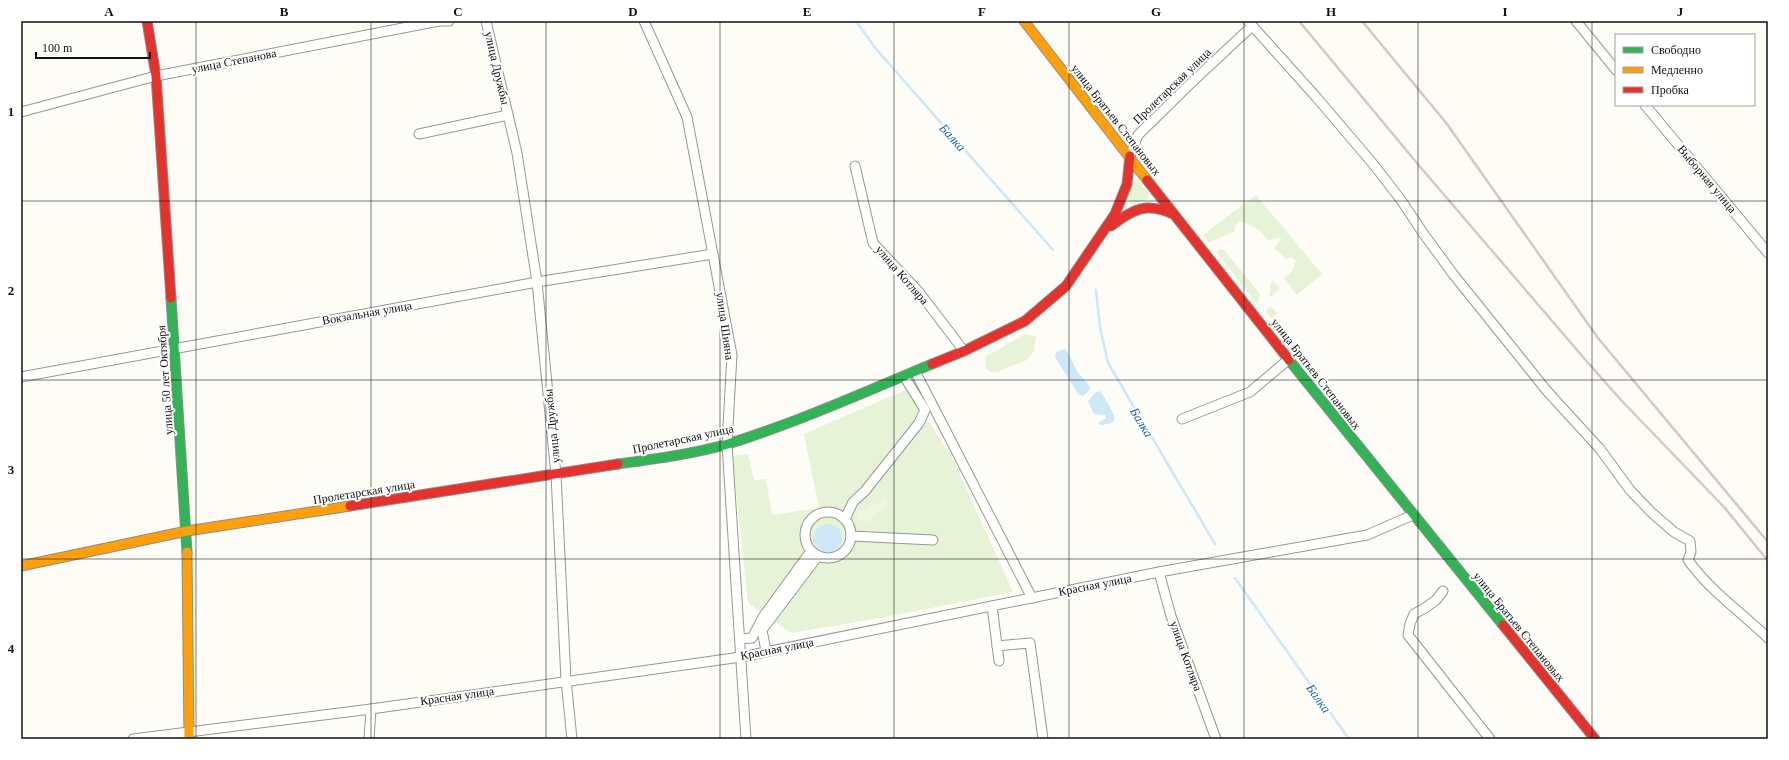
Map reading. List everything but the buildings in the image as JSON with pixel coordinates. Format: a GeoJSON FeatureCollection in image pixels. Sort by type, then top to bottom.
{"type":"FeatureCollection","features":[{"type":"Feature","properties":{"kind":"main road","name":"улица 50 лет Октября"},"geometry":{"type":"LineString","coordinates":[[147,21],[156,76],[186,531],[189,735]]}},
{"type":"Feature","properties":{"kind":"main road","name":"улица Братьев Степановых"},"geometry":{"type":"LineString","coordinates":[[1024,21],[1130,156],[1174,215],[1288,359],[1595,739]]}},
{"type":"Feature","properties":{"kind":"main road","name":"Пролетарская улица"},"geometry":{"type":"LineString","coordinates":[[21,566],[186,531],[672,456],[727,444],[795,421],[964,351],[1009,330],[1040,310],[1066,286],[1115,214],[1127,184],[1130,156]]}},
{"type":"Feature","properties":{"kind":"main road"},"geometry":{"type":"LineString","coordinates":[[1103,233],[1126,214],[1141,207],[1161,208],[1174,215]]}},
{"type":"Feature","properties":{"kind":"street","name":"улица Степанова"},"geometry":{"type":"LineString","coordinates":[[21,112],[156,76],[439,21],[449,21]]}},
{"type":"Feature","properties":{"kind":"street","name":"улица Дружбы"},"geometry":{"type":"LineString","coordinates":[[486,21],[517,153],[538,282],[556,475],[566,680],[572,739]]}},
{"type":"Feature","properties":{"kind":"street","name":"улица Шияна"},"geometry":{"type":"LineString","coordinates":[[644,21],[687,117],[732,355],[727,444],[746,739]]}},
{"type":"Feature","properties":{"kind":"street"},"geometry":{"type":"LineString","coordinates":[[1576,21],[1615,69]]}},
{"type":"Feature","properties":{"kind":"street","name":"Пролетарская улица"},"geometry":{"type":"LineString","coordinates":[[1130,156],[1138,135],[1250,24]]}},
{"type":"Feature","properties":{"kind":"street"},"geometry":{"type":"LineString","coordinates":[[1250,24],[1317,98],[1374,165],[1401,200],[1422,233],[1453,274],[1547,391],[1600,449],[1630,490],[1652,513],[1674,532],[1690,541],[1691,552],[1688,560],[1696,571],[1735,609],[1768,638]]}},
{"type":"Feature","properties":{"kind":"street","name":"Выборная улица"},"geometry":{"type":"LineString","coordinates":[[1646,106],[1768,253]]}},
{"type":"Feature","properties":{"kind":"street","name":"улица Дружбы"},"geometry":{"type":"LineString","coordinates":[[419,134],[508,115]]}},
{"type":"Feature","properties":{"kind":"street","name":"улица Котляра"},"geometry":{"type":"LineString","coordinates":[[856,166],[873,243],[919,292],[964,351]]}},
{"type":"Feature","properties":{"kind":"street","name":"Вокзальная улица"},"geometry":{"type":"LineString","coordinates":[[21,377],[175,347],[538,282],[714,254]]}},
{"type":"Feature","properties":{"kind":"street"},"geometry":{"type":"LineString","coordinates":[[1182,419],[1250,392],[1288,359]]}},
{"type":"Feature","properties":{"kind":"street"},"geometry":{"type":"LineString","coordinates":[[914,371],[1032,598]]}},
{"type":"Feature","properties":{"kind":"street"},"geometry":{"type":"LineString","coordinates":[[845,519],[853,502],[865,491],[919,423],[925,410],[904,376]]}},
{"type":"Feature","properties":{"kind":"street"},"geometry":{"type":"LineString","coordinates":[[823,512],[835,513],[845,519],[851,530],[851,536],[851,542],[844,552],[834,558],[815,553],[806,540],[806,528],[812,518],[823,512]]}},
{"type":"Feature","properties":{"kind":"street","name":"Красная улица"},"geometry":{"type":"LineString","coordinates":[[133,739],[189,735],[566,680],[741,657],[1159,572],[1367,535],[1413,515]]}},
{"type":"Feature","properties":{"kind":"street"},"geometry":{"type":"LineString","coordinates":[[851,536],[934,540]]}},
{"type":"Feature","properties":{"kind":"street"},"geometry":{"type":"LineString","coordinates":[[740,639],[752,638],[763,617],[815,553]]}},
{"type":"Feature","properties":{"kind":"street"},"geometry":{"type":"LineString","coordinates":[[766,651],[762,630],[815,553]]}},
{"type":"Feature","properties":{"kind":"street","name":"улица Котляра"},"geometry":{"type":"LineString","coordinates":[[1159,572],[1171,616],[1216,739]]}},
{"type":"Feature","properties":{"kind":"street"},"geometry":{"type":"LineString","coordinates":[[1443,591],[1425,608],[1414,614],[1408,635],[1490,739]]}},
{"type":"Feature","properties":{"kind":"street"},"geometry":{"type":"LineString","coordinates":[[992,606],[999,661]]}},
{"type":"Feature","properties":{"kind":"street"},"geometry":{"type":"LineString","coordinates":[[997,646],[1030,643],[1043,739]]}},
{"type":"Feature","properties":{"kind":"street"},"geometry":{"type":"LineString","coordinates":[[369,739],[371,709]]}},
{"type":"Feature","properties":{"kind":"green space"},"geometry":{"type":"Polygon","coordinates":[[[1138,180],[1150,194],[1148,199],[1133,204],[1130,202],[1130,191],[1134,181],[1138,180]]]}},
{"type":"Feature","properties":{"kind":"green space"},"geometry":{"type":"Polygon","coordinates":[[[1256,195],[1322,274],[1297,295],[1284,278],[1292,271],[1296,261],[1292,257],[1286,259],[1274,248],[1281,239],[1278,237],[1269,241],[1258,229],[1240,221],[1235,226],[1235,231],[1208,243],[1203,235],[1256,195]]]}},
{"type":"Feature","properties":{"kind":"green space"},"geometry":{"type":"Polygon","coordinates":[[[1223,249],[1260,294],[1258,303],[1255,302],[1216,252],[1223,249]]]}},
{"type":"Feature","properties":{"kind":"green space"},"geometry":{"type":"Polygon","coordinates":[[[1272,280],[1280,288],[1272,296],[1269,296],[1272,280]]]}},
{"type":"Feature","properties":{"kind":"green space"},"geometry":{"type":"Polygon","coordinates":[[[1270,306],[1277,313],[1271,318],[1266,312],[1270,306]]]}},
{"type":"Feature","properties":{"kind":"green space"},"geometry":{"type":"Polygon","coordinates":[[[1025,334],[1036,336],[1034,351],[1027,360],[997,372],[990,372],[986,368],[985,358],[1025,334]]]}},
{"type":"Feature","properties":{"kind":"green space"},"geometry":{"type":"Polygon","coordinates":[[[908,389],[954,461],[1013,592],[885,617],[791,633],[748,603],[732,456],[748,454],[754,480],[766,479],[772,515],[819,508],[804,434],[908,389]]]}},
{"type":"Feature","properties":{"kind":"green space"},"geometry":{"type":"Polygon","coordinates":[[[886,500],[887,507],[878,511],[868,522],[859,520],[857,511],[867,509],[869,506],[886,500]]]}},
{"type":"Feature","properties":{"kind":"water"},"geometry":{"type":"Polygon","coordinates":[[[1065,349],[1077,371],[1091,389],[1083,396],[1078,394],[1055,357],[1056,352],[1065,349]]]}},
{"type":"Feature","properties":{"kind":"water"},"geometry":{"type":"Polygon","coordinates":[[[1100,391],[1115,418],[1112,423],[1102,425],[1098,423],[1106,418],[1105,415],[1094,414],[1088,401],[1096,392],[1100,391]]]}},
{"type":"Feature","properties":{"kind":"water"},"geometry":{"type":"Polygon","coordinates":[[[828,524],[838,528],[842,538],[838,548],[828,552],[818,548],[814,538],[818,528],[828,524]]]}},
{"type":"Feature","properties":{"kind":"waterway","name":"Балка"},"geometry":{"type":"LineString","coordinates":[[856,21],[876,49],[1053,250]]}},
{"type":"Feature","properties":{"kind":"waterway","name":"Балка"},"geometry":{"type":"LineString","coordinates":[[1096,290],[1100,327],[1108,363],[1215,544]]}},
{"type":"Feature","properties":{"kind":"waterway","name":"Балка"},"geometry":{"type":"LineString","coordinates":[[1235,578],[1349,739]]}},
{"type":"Feature","properties":{"kind":"railway"},"geometry":{"type":"LineString","coordinates":[[1299,21],[1416,162],[1583,357],[1620,399],[1724,507],[1768,561]]}},
{"type":"Feature","properties":{"kind":"railway"},"geometry":{"type":"LineString","coordinates":[[1362,21],[1447,124],[1598,338],[1768,542]]}},
{"type":"Feature","properties":{"kind":"traffic: fast"},"geometry":{"type":"LineString","coordinates":[[171,298],[187,552]]}},
{"type":"Feature","properties":{"kind":"traffic: fast"},"geometry":{"type":"LineString","coordinates":[[1289,360],[1503,625]]}},
{"type":"Feature","properties":{"kind":"traffic: fast"},"geometry":{"type":"LineString","coordinates":[[618,464],[688,453],[728,444],[806,416],[932,364]]}},
{"type":"Feature","properties":{"kind":"traffic: slow"},"geometry":{"type":"LineString","coordinates":[[1024,21],[1147,180]]}},
{"type":"Feature","properties":{"kind":"traffic: slow"},"geometry":{"type":"LineString","coordinates":[[21,566],[187,531],[350,506]]}},
{"type":"Feature","properties":{"kind":"traffic: slow"},"geometry":{"type":"LineString","coordinates":[[187,552],[189,739]]}},
{"type":"Feature","properties":{"kind":"traffic: jam"},"geometry":{"type":"LineString","coordinates":[[147,21],[156,76],[171,298]]}},
{"type":"Feature","properties":{"kind":"traffic: jam"},"geometry":{"type":"LineString","coordinates":[[932,364],[964,351],[1025,321],[1066,286],[1115,214],[1127,184],[1130,156]]}},
{"type":"Feature","properties":{"kind":"traffic: jam"},"geometry":{"type":"LineString","coordinates":[[1147,180],[1289,360]]}},
{"type":"Feature","properties":{"kind":"traffic: jam"},"geometry":{"type":"LineString","coordinates":[[1111,226],[1126,215],[1140,209],[1155,208],[1173,214]]}},
{"type":"Feature","properties":{"kind":"traffic: jam"},"geometry":{"type":"LineString","coordinates":[[350,506],[618,464]]}},
{"type":"Feature","properties":{"kind":"traffic: jam"},"geometry":{"type":"LineString","coordinates":[[1503,625],[1595,739]]}}]}
